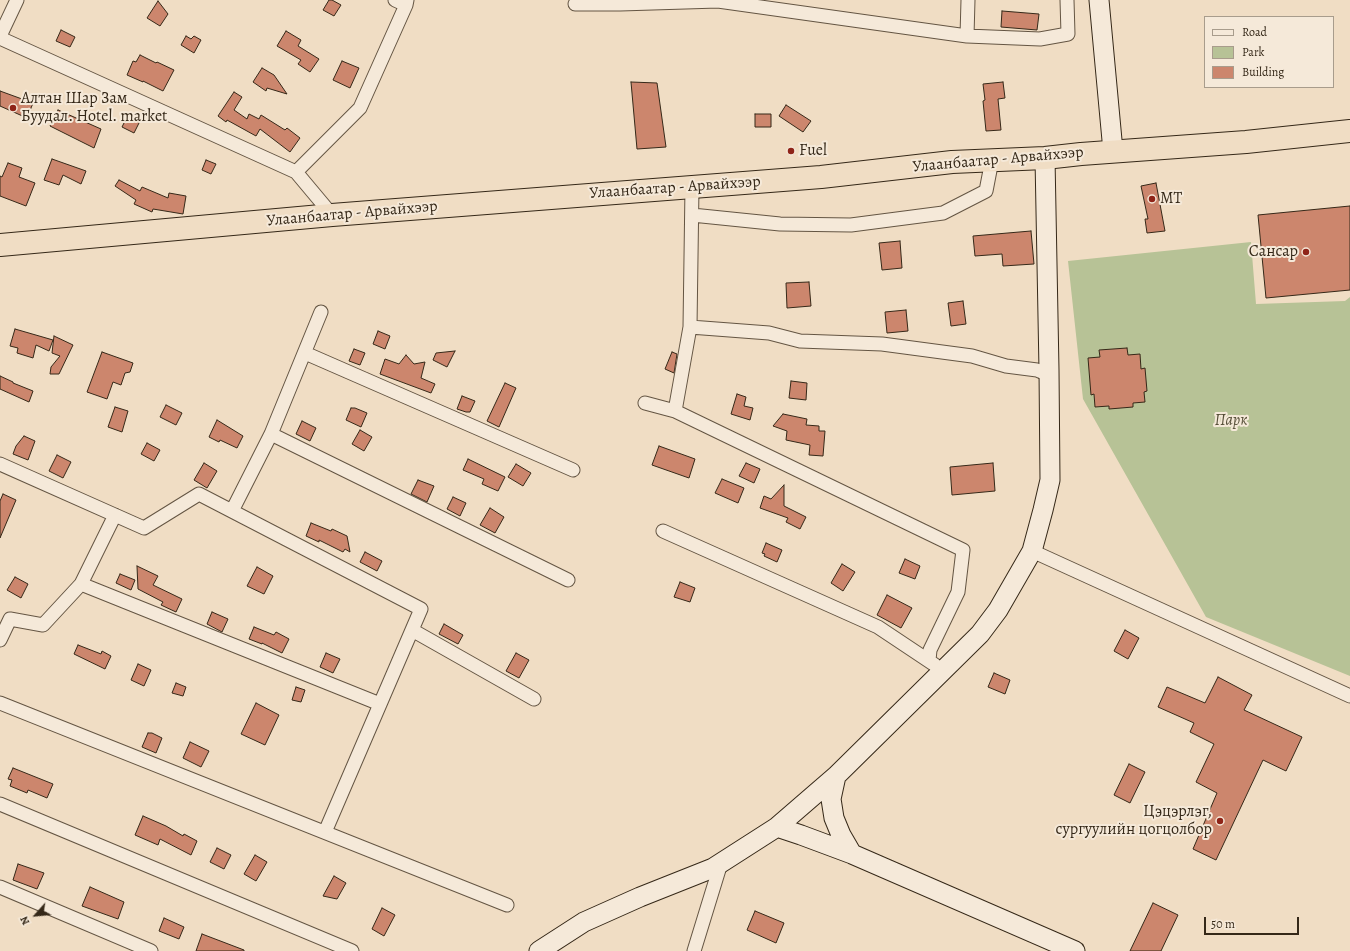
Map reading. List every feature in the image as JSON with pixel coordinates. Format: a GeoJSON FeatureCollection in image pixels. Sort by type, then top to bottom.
{"type":"FeatureCollection","features":[{"type":"Feature","properties":{"kind":"highway","name":"Улаанбаатар - Арвайхээр"},"geometry":{"type":"LineString","coordinates":[[0,246],[332,215],[821,177],[952,162],[1045,158],[1113,151],[1246,142],[1350,131]]}},
{"type":"Feature","properties":{"kind":"street"},"geometry":{"type":"LineString","coordinates":[[17,0],[0,37],[296,172],[332,215]]}},
{"type":"Feature","properties":{"kind":"street"},"geometry":{"type":"LineString","coordinates":[[967,36],[968,0]]}},
{"type":"Feature","properties":{"kind":"street"},"geometry":{"type":"LineString","coordinates":[[575,4],[718,1],[967,36],[1040,39],[1068,34],[1067,0]]}},
{"type":"Feature","properties":{"kind":"street"},"geometry":{"type":"LineString","coordinates":[[1099,0],[1113,151]]}},
{"type":"Feature","properties":{"kind":"street"},"geometry":{"type":"LineString","coordinates":[[296,172],[360,108],[403,2]]}},
{"type":"Feature","properties":{"kind":"street"},"geometry":{"type":"LineString","coordinates":[[539,951],[584,922],[640,897],[712,868],[777,827],[836,776],[936,666],[980,634],[998,610],[1032,551],[1050,480],[1045,158]]}},
{"type":"Feature","properties":{"kind":"street"},"geometry":{"type":"LineString","coordinates":[[692,215],[780,224],[850,225],[943,213],[986,191],[992,160]]}},
{"type":"Feature","properties":{"kind":"street"},"geometry":{"type":"LineString","coordinates":[[675,411],[690,327],[692,187]]}},
{"type":"Feature","properties":{"kind":"street"},"geometry":{"type":"LineString","coordinates":[[232,511],[271,434],[322,312]]}},
{"type":"Feature","properties":{"kind":"street"},"geometry":{"type":"LineString","coordinates":[[690,327],[769,333],[800,341],[889,345],[972,356],[1006,366],[1037,370],[1049,375]]}},
{"type":"Feature","properties":{"kind":"street"},"geometry":{"type":"LineString","coordinates":[[305,353],[573,470]]}},
{"type":"Feature","properties":{"kind":"street"},"geometry":{"type":"LineString","coordinates":[[646,404],[675,411],[963,550],[958,592],[930,650],[936,666]]}},
{"type":"Feature","properties":{"kind":"street"},"geometry":{"type":"LineString","coordinates":[[271,434],[568,580]]}},
{"type":"Feature","properties":{"kind":"street"},"geometry":{"type":"LineString","coordinates":[[0,464],[144,528],[199,494],[421,609],[325,832]]}},
{"type":"Feature","properties":{"kind":"street"},"geometry":{"type":"LineString","coordinates":[[0,640],[5,616],[43,625],[81,584],[115,515]]}},
{"type":"Feature","properties":{"kind":"street"},"geometry":{"type":"LineString","coordinates":[[663,531],[878,627],[936,666]]}},
{"type":"Feature","properties":{"kind":"street"},"geometry":{"type":"LineString","coordinates":[[1032,551],[1350,696]]}},
{"type":"Feature","properties":{"kind":"street"},"geometry":{"type":"LineString","coordinates":[[81,584],[380,704]]}},
{"type":"Feature","properties":{"kind":"street"},"geometry":{"type":"LineString","coordinates":[[412,630],[534,699]]}},
{"type":"Feature","properties":{"kind":"street"},"geometry":{"type":"LineString","coordinates":[[0,703],[506,904]]}},
{"type":"Feature","properties":{"kind":"street"},"geometry":{"type":"LineString","coordinates":[[836,776],[831,799],[834,818],[841,835],[852,854]]}},
{"type":"Feature","properties":{"kind":"street"},"geometry":{"type":"LineString","coordinates":[[0,804],[352,951]]}},
{"type":"Feature","properties":{"kind":"street"},"geometry":{"type":"LineString","coordinates":[[777,827],[852,854],[1075,951]]}},
{"type":"Feature","properties":{"kind":"street"},"geometry":{"type":"LineString","coordinates":[[694,951],[721,863]]}},
{"type":"Feature","properties":{"kind":"street"},"geometry":{"type":"LineString","coordinates":[[0,887],[151,951]]}},
{"type":"Feature","properties":{"kind":"green space","name":"Парк"},"geometry":{"type":"Polygon","coordinates":[[[1251,242],[1256,304],[1345,301],[1350,297],[1350,676],[1206,617],[1083,399],[1068,261],[1251,242]]]}},
{"type":"Feature","properties":{"kind":"building"},"geometry":{"type":"Polygon","coordinates":[[[329,0],[341,5],[334,16],[323,10],[329,0]]]}},
{"type":"Feature","properties":{"kind":"building"},"geometry":{"type":"Polygon","coordinates":[[[158,1],[168,14],[160,26],[147,18],[158,1]]]}},
{"type":"Feature","properties":{"kind":"building"},"geometry":{"type":"Polygon","coordinates":[[[1002,11],[1039,14],[1037,30],[1001,27],[1002,11]]]}},
{"type":"Feature","properties":{"kind":"building"},"geometry":{"type":"Polygon","coordinates":[[[61,30],[75,37],[70,47],[56,41],[61,30]]]}},
{"type":"Feature","properties":{"kind":"building"},"geometry":{"type":"Polygon","coordinates":[[[286,31],[301,40],[298,46],[319,59],[310,72],[298,64],[301,60],[277,46],[286,31]]]}},
{"type":"Feature","properties":{"kind":"building"},"geometry":{"type":"Polygon","coordinates":[[[186,36],[191,39],[194,36],[201,40],[194,53],[181,45],[186,36]]]}},
{"type":"Feature","properties":{"kind":"building"},"geometry":{"type":"Polygon","coordinates":[[[140,55],[174,70],[163,91],[127,75],[133,61],[136,62],[140,55]]]}},
{"type":"Feature","properties":{"kind":"building"},"geometry":{"type":"Polygon","coordinates":[[[342,61],[359,68],[350,88],[333,80],[342,61]]]}},
{"type":"Feature","properties":{"kind":"building"},"geometry":{"type":"Polygon","coordinates":[[[262,68],[274,75],[287,94],[267,88],[266,91],[253,82],[262,68]]]}},
{"type":"Feature","properties":{"kind":"building"},"geometry":{"type":"Polygon","coordinates":[[[631,82],[657,83],[666,147],[637,149],[631,82]]]}},
{"type":"Feature","properties":{"kind":"building"},"geometry":{"type":"Polygon","coordinates":[[[1003,82],[1005,98],[998,99],[1001,130],[986,131],[983,84],[1003,82]]]}},
{"type":"Feature","properties":{"kind":"building"},"geometry":{"type":"Polygon","coordinates":[[[0,91],[33,103],[27,118],[0,106],[0,91]]]}},
{"type":"Feature","properties":{"kind":"building"},"geometry":{"type":"Polygon","coordinates":[[[234,92],[242,97],[234,110],[247,119],[249,114],[259,119],[261,115],[285,130],[287,128],[300,138],[290,152],[260,129],[256,136],[227,120],[226,122],[218,116],[234,92]]]}},
{"type":"Feature","properties":{"kind":"building"},"geometry":{"type":"Polygon","coordinates":[[[786,105],[811,121],[803,132],[779,116],[786,105]]]}},
{"type":"Feature","properties":{"kind":"building"},"geometry":{"type":"Polygon","coordinates":[[[58,110],[101,129],[94,148],[50,126],[58,110]]]}},
{"type":"Feature","properties":{"kind":"building"},"geometry":{"type":"Polygon","coordinates":[[[755,114],[771,114],[771,127],[755,127],[755,114]]]}},
{"type":"Feature","properties":{"kind":"building"},"geometry":{"type":"Polygon","coordinates":[[[128,115],[140,121],[134,133],[122,127],[128,115]]]}},
{"type":"Feature","properties":{"kind":"building"},"geometry":{"type":"Polygon","coordinates":[[[52,159],[86,171],[81,184],[63,175],[59,185],[44,180],[52,159]]]}},
{"type":"Feature","properties":{"kind":"building"},"geometry":{"type":"Polygon","coordinates":[[[206,160],[216,164],[211,174],[202,170],[206,160]]]}},
{"type":"Feature","properties":{"kind":"building"},"geometry":{"type":"Polygon","coordinates":[[[8,163],[22,168],[19,177],[35,183],[26,206],[0,196],[0,176],[2,177],[8,163]]]}},
{"type":"Feature","properties":{"kind":"building"},"geometry":{"type":"Polygon","coordinates":[[[119,180],[140,191],[142,187],[168,198],[169,193],[186,196],[183,214],[153,209],[152,212],[134,204],[136,200],[115,186],[119,180]]]}},
{"type":"Feature","properties":{"kind":"building"},"geometry":{"type":"Polygon","coordinates":[[[1156,183],[1165,231],[1147,233],[1145,219],[1148,219],[1141,186],[1156,183]]]}},
{"type":"Feature","properties":{"kind":"building","name":"Сансар"},"geometry":{"type":"Polygon","coordinates":[[[1350,206],[1350,290],[1266,298],[1258,215],[1350,206]]]}},
{"type":"Feature","properties":{"kind":"building"},"geometry":{"type":"Polygon","coordinates":[[[1031,231],[1034,264],[1003,266],[1002,254],[975,256],[973,236],[1031,231]]]}},
{"type":"Feature","properties":{"kind":"building"},"geometry":{"type":"Polygon","coordinates":[[[900,241],[902,268],[882,270],[879,243],[900,241]]]}},
{"type":"Feature","properties":{"kind":"building"},"geometry":{"type":"Polygon","coordinates":[[[809,282],[811,306],[787,308],[786,283],[809,282]]]}},
{"type":"Feature","properties":{"kind":"building"},"geometry":{"type":"Polygon","coordinates":[[[963,301],[966,324],[951,326],[948,303],[963,301]]]}},
{"type":"Feature","properties":{"kind":"building"},"geometry":{"type":"Polygon","coordinates":[[[906,310],[908,331],[887,333],[885,312],[906,310]]]}},
{"type":"Feature","properties":{"kind":"building"},"geometry":{"type":"Polygon","coordinates":[[[15,329],[53,340],[49,351],[36,345],[33,358],[17,353],[18,348],[10,346],[15,329]]]}},
{"type":"Feature","properties":{"kind":"building"},"geometry":{"type":"Polygon","coordinates":[[[378,331],[390,336],[385,349],[373,344],[378,331]]]}},
{"type":"Feature","properties":{"kind":"building"},"geometry":{"type":"Polygon","coordinates":[[[54,336],[73,345],[59,374],[50,374],[51,367],[60,356],[52,353],[54,336]]]}},
{"type":"Feature","properties":{"kind":"building"},"geometry":{"type":"Polygon","coordinates":[[[1127,348],[1128,355],[1140,354],[1141,369],[1145,368],[1147,391],[1144,392],[1145,402],[1133,403],[1133,407],[1109,409],[1109,406],[1095,407],[1094,394],[1091,395],[1088,358],[1100,357],[1099,350],[1127,348]]]}},
{"type":"Feature","properties":{"kind":"building"},"geometry":{"type":"Polygon","coordinates":[[[354,349],[365,353],[360,365],[349,361],[354,349]]]}},
{"type":"Feature","properties":{"kind":"building"},"geometry":{"type":"Polygon","coordinates":[[[455,351],[447,367],[433,360],[436,353],[455,351]]]}},
{"type":"Feature","properties":{"kind":"building"},"geometry":{"type":"Polygon","coordinates":[[[102,352],[133,363],[130,372],[125,373],[121,385],[113,382],[107,399],[87,392],[102,352]]]}},
{"type":"Feature","properties":{"kind":"building"},"geometry":{"type":"Polygon","coordinates":[[[672,352],[677,354],[674,373],[665,369],[672,352]]]}},
{"type":"Feature","properties":{"kind":"building"},"geometry":{"type":"Polygon","coordinates":[[[406,355],[414,364],[425,362],[421,378],[435,384],[431,393],[380,374],[385,359],[399,364],[406,355]]]}},
{"type":"Feature","properties":{"kind":"building"},"geometry":{"type":"Polygon","coordinates":[[[0,376],[33,391],[29,402],[0,389],[0,376]]]}},
{"type":"Feature","properties":{"kind":"building"},"geometry":{"type":"Polygon","coordinates":[[[791,381],[807,383],[806,400],[789,398],[791,381]]]}},
{"type":"Feature","properties":{"kind":"building"},"geometry":{"type":"Polygon","coordinates":[[[505,383],[516,388],[499,427],[487,421],[505,383]]]}},
{"type":"Feature","properties":{"kind":"building"},"geometry":{"type":"Polygon","coordinates":[[[737,394],[746,397],[744,406],[753,408],[750,420],[731,414],[737,394]]]}},
{"type":"Feature","properties":{"kind":"building"},"geometry":{"type":"Polygon","coordinates":[[[462,396],[475,401],[470,412],[457,409],[462,396]]]}},
{"type":"Feature","properties":{"kind":"building"},"geometry":{"type":"Polygon","coordinates":[[[166,405],[182,413],[176,425],[160,417],[166,405]]]}},
{"type":"Feature","properties":{"kind":"building"},"geometry":{"type":"Polygon","coordinates":[[[115,407],[128,411],[122,432],[108,427],[115,407]]]}},
{"type":"Feature","properties":{"kind":"building"},"geometry":{"type":"Polygon","coordinates":[[[351,408],[367,413],[361,427],[346,420],[351,408]]]}},
{"type":"Feature","properties":{"kind":"building"},"geometry":{"type":"Polygon","coordinates":[[[783,414],[807,419],[806,425],[819,426],[819,431],[825,431],[823,456],[809,455],[810,445],[786,440],[787,431],[773,426],[783,414]]]}},
{"type":"Feature","properties":{"kind":"building"},"geometry":{"type":"Polygon","coordinates":[[[217,420],[243,436],[237,448],[220,440],[219,442],[209,437],[217,420]]]}},
{"type":"Feature","properties":{"kind":"building"},"geometry":{"type":"Polygon","coordinates":[[[302,421],[316,428],[310,441],[296,434],[302,421]]]}},
{"type":"Feature","properties":{"kind":"building"},"geometry":{"type":"Polygon","coordinates":[[[360,430],[372,437],[364,451],[352,444],[360,430]]]}},
{"type":"Feature","properties":{"kind":"building"},"geometry":{"type":"Polygon","coordinates":[[[24,436],[35,441],[28,460],[13,454],[16,446],[24,436]]]}},
{"type":"Feature","properties":{"kind":"building"},"geometry":{"type":"Polygon","coordinates":[[[147,443],[160,450],[154,461],[141,454],[147,443]]]}},
{"type":"Feature","properties":{"kind":"building"},"geometry":{"type":"Polygon","coordinates":[[[659,446],[695,459],[689,478],[652,465],[659,446]]]}},
{"type":"Feature","properties":{"kind":"building"},"geometry":{"type":"Polygon","coordinates":[[[57,455],[71,462],[63,478],[49,471],[57,455]]]}},
{"type":"Feature","properties":{"kind":"building"},"geometry":{"type":"Polygon","coordinates":[[[468,459],[505,477],[498,491],[482,484],[484,479],[463,470],[468,459]]]}},
{"type":"Feature","properties":{"kind":"building"},"geometry":{"type":"Polygon","coordinates":[[[204,463],[217,471],[207,488],[194,480],[204,463]]]}},
{"type":"Feature","properties":{"kind":"building"},"geometry":{"type":"Polygon","coordinates":[[[746,463],[760,469],[754,483],[739,476],[746,463]]]}},
{"type":"Feature","properties":{"kind":"building"},"geometry":{"type":"Polygon","coordinates":[[[993,463],[995,491],[952,495],[950,467],[993,463]]]}},
{"type":"Feature","properties":{"kind":"building"},"geometry":{"type":"Polygon","coordinates":[[[516,464],[531,473],[523,486],[508,477],[516,464]]]}},
{"type":"Feature","properties":{"kind":"building"},"geometry":{"type":"Polygon","coordinates":[[[722,479],[744,488],[738,503],[715,493],[722,479]]]}},
{"type":"Feature","properties":{"kind":"building"},"geometry":{"type":"Polygon","coordinates":[[[418,480],[434,486],[427,502],[411,494],[418,480]]]}},
{"type":"Feature","properties":{"kind":"building"},"geometry":{"type":"Polygon","coordinates":[[[784,485],[784,506],[806,517],[800,529],[786,522],[788,518],[760,508],[764,496],[771,499],[784,485]]]}},
{"type":"Feature","properties":{"kind":"building"},"geometry":{"type":"Polygon","coordinates":[[[3,494],[16,500],[0,538],[0,501],[3,494]]]}},
{"type":"Feature","properties":{"kind":"building"},"geometry":{"type":"Polygon","coordinates":[[[453,497],[466,503],[460,516],[447,509],[453,497]]]}},
{"type":"Feature","properties":{"kind":"building"},"geometry":{"type":"Polygon","coordinates":[[[490,508],[504,517],[495,533],[480,525],[490,508]]]}},
{"type":"Feature","properties":{"kind":"building"},"geometry":{"type":"Polygon","coordinates":[[[311,523],[331,531],[332,529],[347,536],[350,552],[345,549],[343,552],[319,540],[319,542],[306,536],[311,523]]]}},
{"type":"Feature","properties":{"kind":"building"},"geometry":{"type":"Polygon","coordinates":[[[766,543],[782,550],[777,562],[764,556],[765,554],[762,553],[766,543]]]}},
{"type":"Feature","properties":{"kind":"building"},"geometry":{"type":"Polygon","coordinates":[[[365,552],[382,561],[377,571],[360,562],[365,552]]]}},
{"type":"Feature","properties":{"kind":"building"},"geometry":{"type":"Polygon","coordinates":[[[905,559],[920,566],[915,579],[899,573],[905,559]]]}},
{"type":"Feature","properties":{"kind":"building"},"geometry":{"type":"Polygon","coordinates":[[[842,564],[855,572],[843,591],[831,583],[842,564]]]}},
{"type":"Feature","properties":{"kind":"building"},"geometry":{"type":"Polygon","coordinates":[[[137,566],[158,576],[153,585],[182,599],[176,612],[161,605],[163,602],[138,589],[137,566]]]}},
{"type":"Feature","properties":{"kind":"building"},"geometry":{"type":"Polygon","coordinates":[[[257,567],[273,576],[264,594],[247,586],[257,567]]]}},
{"type":"Feature","properties":{"kind":"building"},"geometry":{"type":"Polygon","coordinates":[[[120,574],[135,580],[131,590],[116,583],[120,574]]]}},
{"type":"Feature","properties":{"kind":"building"},"geometry":{"type":"Polygon","coordinates":[[[15,577],[28,584],[21,598],[7,590],[15,577]]]}},
{"type":"Feature","properties":{"kind":"building"},"geometry":{"type":"Polygon","coordinates":[[[680,582],[695,588],[690,602],[674,597],[680,582]]]}},
{"type":"Feature","properties":{"kind":"building"},"geometry":{"type":"Polygon","coordinates":[[[887,595],[912,608],[901,628],[877,615],[887,595]]]}},
{"type":"Feature","properties":{"kind":"building"},"geometry":{"type":"Polygon","coordinates":[[[212,612],[228,619],[222,632],[207,624],[212,612]]]}},
{"type":"Feature","properties":{"kind":"building"},"geometry":{"type":"Polygon","coordinates":[[[444,624],[463,635],[458,644],[439,634],[444,624]]]}},
{"type":"Feature","properties":{"kind":"building"},"geometry":{"type":"Polygon","coordinates":[[[254,627],[274,635],[276,632],[289,639],[282,653],[262,643],[249,639],[254,627]]]}},
{"type":"Feature","properties":{"kind":"building"},"geometry":{"type":"Polygon","coordinates":[[[1125,630],[1139,638],[1128,659],[1114,651],[1125,630]]]}},
{"type":"Feature","properties":{"kind":"building"},"geometry":{"type":"Polygon","coordinates":[[[78,645],[101,654],[102,651],[111,656],[105,669],[74,654],[78,645]]]}},
{"type":"Feature","properties":{"kind":"building"},"geometry":{"type":"Polygon","coordinates":[[[326,653],[340,659],[333,673],[320,667],[326,653]]]}},
{"type":"Feature","properties":{"kind":"building"},"geometry":{"type":"Polygon","coordinates":[[[516,653],[529,660],[519,678],[506,671],[516,653]]]}},
{"type":"Feature","properties":{"kind":"building"},"geometry":{"type":"Polygon","coordinates":[[[138,664],[151,670],[144,686],[131,680],[138,664]]]}},
{"type":"Feature","properties":{"kind":"building"},"geometry":{"type":"Polygon","coordinates":[[[994,673],[1010,680],[1005,694],[988,687],[994,673]]]}},
{"type":"Feature","properties":{"kind":"building"},"geometry":{"type":"Polygon","coordinates":[[[1218,677],[1252,695],[1244,710],[1302,737],[1286,771],[1263,760],[1216,860],[1193,849],[1217,793],[1196,782],[1214,744],[1190,732],[1194,723],[1158,707],[1167,687],[1205,703],[1218,677]]]}},
{"type":"Feature","properties":{"kind":"building"},"geometry":{"type":"Polygon","coordinates":[[[176,683],[186,687],[183,696],[172,693],[176,683]]]}},
{"type":"Feature","properties":{"kind":"building"},"geometry":{"type":"Polygon","coordinates":[[[296,687],[305,690],[301,702],[292,700],[296,687]]]}},
{"type":"Feature","properties":{"kind":"building"},"geometry":{"type":"Polygon","coordinates":[[[256,703],[279,715],[265,745],[241,734],[256,703]]]}},
{"type":"Feature","properties":{"kind":"building"},"geometry":{"type":"Polygon","coordinates":[[[148,733],[152,733],[162,738],[156,753],[142,747],[148,733]]]}},
{"type":"Feature","properties":{"kind":"building"},"geometry":{"type":"Polygon","coordinates":[[[190,742],[209,751],[201,767],[183,758],[190,742]]]}},
{"type":"Feature","properties":{"kind":"building"},"geometry":{"type":"Polygon","coordinates":[[[1129,764],[1145,772],[1130,803],[1114,795],[1129,764]]]}},
{"type":"Feature","properties":{"kind":"building"},"geometry":{"type":"Polygon","coordinates":[[[13,768],[53,784],[47,798],[28,790],[27,793],[10,786],[12,780],[8,779],[13,768]]]}},
{"type":"Feature","properties":{"kind":"building"},"geometry":{"type":"Polygon","coordinates":[[[143,816],[166,826],[183,836],[184,834],[197,841],[191,855],[160,839],[158,845],[135,835],[143,816]]]}},
{"type":"Feature","properties":{"kind":"building"},"geometry":{"type":"Polygon","coordinates":[[[217,848],[231,855],[224,869],[210,862],[217,848]]]}},
{"type":"Feature","properties":{"kind":"building"},"geometry":{"type":"Polygon","coordinates":[[[255,855],[267,862],[256,881],[244,874],[255,855]]]}},
{"type":"Feature","properties":{"kind":"building"},"geometry":{"type":"Polygon","coordinates":[[[18,864],[44,873],[37,889],[13,880],[18,864]]]}},
{"type":"Feature","properties":{"kind":"building"},"geometry":{"type":"Polygon","coordinates":[[[334,876],[346,883],[337,899],[323,896],[334,876]]]}},
{"type":"Feature","properties":{"kind":"building"},"geometry":{"type":"Polygon","coordinates":[[[90,887],[124,902],[118,919],[82,906],[90,887]]]}},
{"type":"Feature","properties":{"kind":"building"},"geometry":{"type":"Polygon","coordinates":[[[1153,903],[1178,915],[1161,951],[1130,951],[1153,903]]]}},
{"type":"Feature","properties":{"kind":"building"},"geometry":{"type":"Polygon","coordinates":[[[382,908],[395,915],[384,936],[372,929],[382,908]]]}},
{"type":"Feature","properties":{"kind":"building"},"geometry":{"type":"Polygon","coordinates":[[[755,911],[784,923],[776,943],[747,930],[755,911]]]}},
{"type":"Feature","properties":{"kind":"building"},"geometry":{"type":"Polygon","coordinates":[[[164,918],[184,927],[179,939],[159,931],[164,918]]]}},
{"type":"Feature","properties":{"kind":"building"},"geometry":{"type":"Polygon","coordinates":[[[202,934],[244,950],[244,951],[196,951],[202,934]]]}},
{"type":"Feature","properties":{"kind":"place","name":"Алтан Шар Зам Буудал. Hotel. market"},"geometry":{"type":"Point","coordinates":[13,108]}},
{"type":"Feature","properties":{"kind":"place","name":"Fuel"},"geometry":{"type":"Point","coordinates":[791,151]}},
{"type":"Feature","properties":{"kind":"place","name":"МТ"},"geometry":{"type":"Point","coordinates":[1152,199]}},
{"type":"Feature","properties":{"kind":"place","name":"Сансар"},"geometry":{"type":"Point","coordinates":[1306,252]}},
{"type":"Feature","properties":{"kind":"place","name":"Цэцэрлэг, сургуулийн цогцолбор"},"geometry":{"type":"Point","coordinates":[1220,821]}}]}
